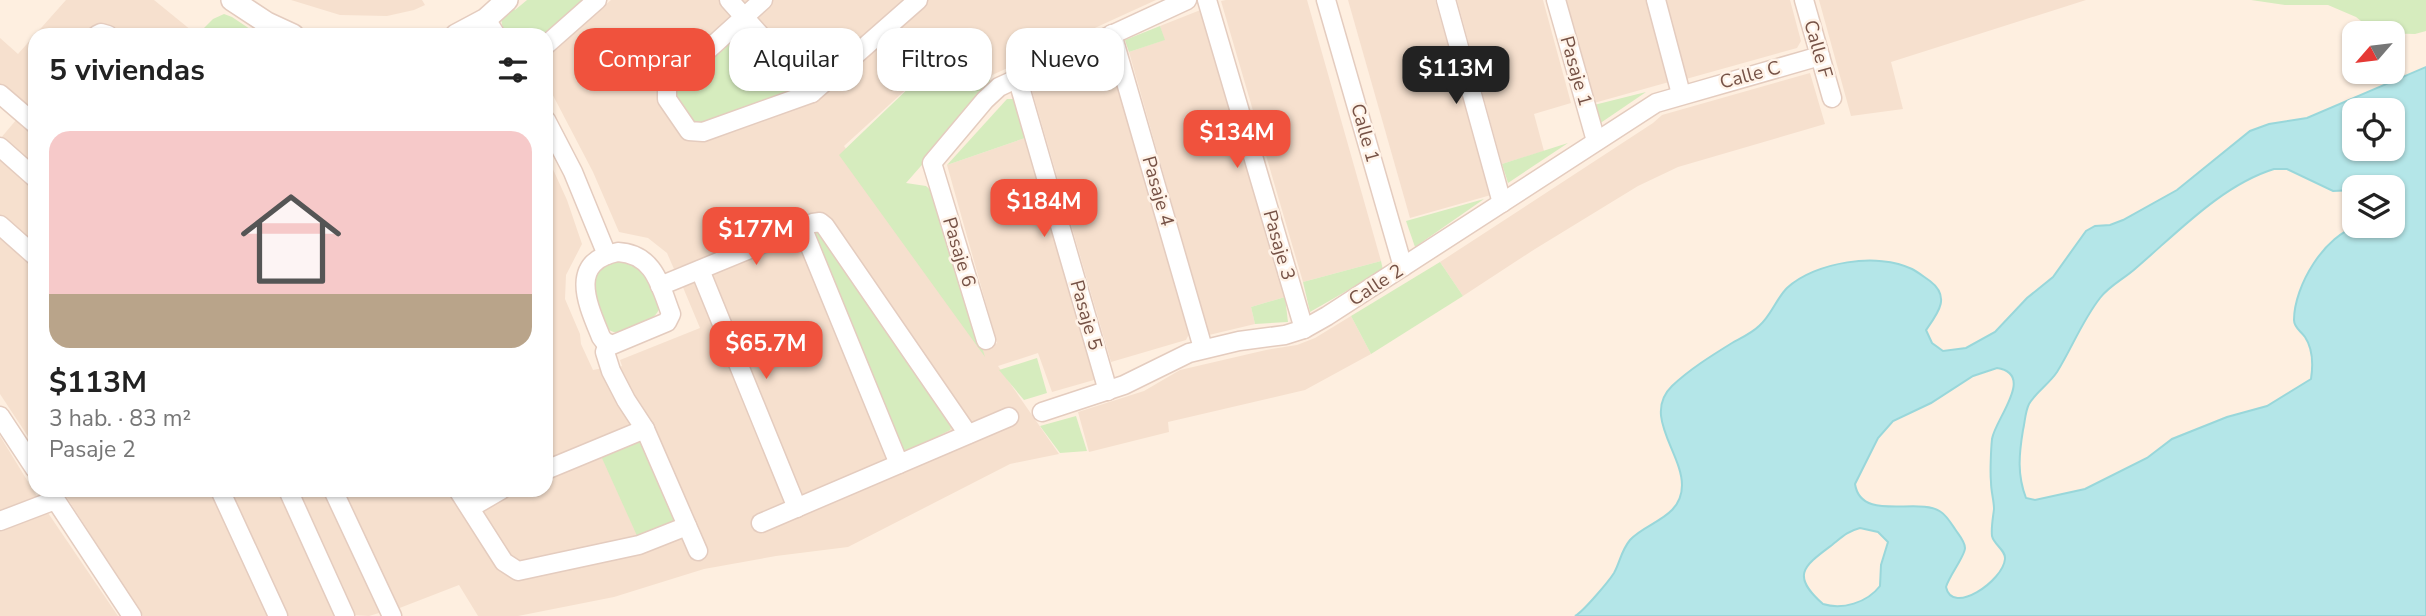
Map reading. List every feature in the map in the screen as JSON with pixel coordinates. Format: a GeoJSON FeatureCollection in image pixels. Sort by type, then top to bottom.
{"type":"FeatureCollection","features":[{"type":"Feature","properties":{"kind":"street"},"geometry":{"type":"LineString","coordinates":[[232,0],[278,28]]}},
{"type":"Feature","properties":{"kind":"street"},"geometry":{"type":"LineString","coordinates":[[491,27],[507,0]]}},
{"type":"Feature","properties":{"kind":"street"},"geometry":{"type":"LineString","coordinates":[[553,39],[597,0]]}},
{"type":"Feature","properties":{"kind":"street"},"geometry":{"type":"LineString","coordinates":[[729,0],[812,93]]}},
{"type":"Feature","properties":{"kind":"street"},"geometry":{"type":"LineString","coordinates":[[763,0],[667,87],[667,99],[686,128],[693,133],[703,132],[812,93],[918,0]]}},
{"type":"Feature","properties":{"kind":"street"},"geometry":{"type":"LineString","coordinates":[[1124,29],[1187,0]]}},
{"type":"Feature","properties":{"kind":"street","name":"Pasaje 3"},"geometry":{"type":"LineString","coordinates":[[1207,0],[1304,329]]}},
{"type":"Feature","properties":{"kind":"street","name":"Calle 1"},"geometry":{"type":"LineString","coordinates":[[1326,0],[1403,267]]}},
{"type":"Feature","properties":{"kind":"street"},"geometry":{"type":"LineString","coordinates":[[1446,0],[1502,203]]}},
{"type":"Feature","properties":{"kind":"street","name":"Pasaje 1"},"geometry":{"type":"LineString","coordinates":[[1556,0],[1596,141]]}},
{"type":"Feature","properties":{"kind":"street"},"geometry":{"type":"LineString","coordinates":[[1656,0],[1681,94]]}},
{"type":"Feature","properties":{"kind":"street","name":"Calle F"},"geometry":{"type":"LineString","coordinates":[[1804,0],[1832,98]]}},
{"type":"Feature","properties":{"kind":"street","name":"Calle C"},"geometry":{"type":"LineString","coordinates":[[1681,94],[1820,56]]}},
{"type":"Feature","properties":{"kind":"street","name":"Pasaje 4"},"geometry":{"type":"LineString","coordinates":[[1124,75],[1203,348]]}},
{"type":"Feature","properties":{"kind":"street","name":"Pasaje 6"},"geometry":{"type":"LineString","coordinates":[[986,340],[932,163],[985,100],[1006,83]]}},
{"type":"Feature","properties":{"kind":"street","name":"Pasaje 5"},"geometry":{"type":"LineString","coordinates":[[1021,91],[1108,391]]}},
{"type":"Feature","properties":{"kind":"street","name":"Calle 2"},"geometry":{"type":"LineString","coordinates":[[1042,412],[1108,391],[1203,348],[1285,335],[1304,329],[1648,107],[1681,94]]}},
{"type":"Feature","properties":{"kind":"street"},"geometry":{"type":"LineString","coordinates":[[4,104],[28,119]]}},
{"type":"Feature","properties":{"kind":"street"},"geometry":{"type":"LineString","coordinates":[[553,134],[607,254]]}},
{"type":"Feature","properties":{"kind":"street"},"geometry":{"type":"LineString","coordinates":[[0,147],[28,172]]}},
{"type":"Feature","properties":{"kind":"street"},"geometry":{"type":"LineString","coordinates":[[660,286],[802,227],[816,222],[825,226],[968,434]]}},
{"type":"Feature","properties":{"kind":"street"},"geometry":{"type":"LineString","coordinates":[[0,225],[28,250]]}},
{"type":"Feature","properties":{"kind":"street"},"geometry":{"type":"LineString","coordinates":[[802,227],[899,464]]}},
{"type":"Feature","properties":{"kind":"street"},"geometry":{"type":"LineString","coordinates":[[624,252],[643,259],[653,269],[671,314],[670,320],[617,343],[608,344],[601,337],[587,303],[584,289],[586,277],[592,266],[607,254],[624,252]]}},
{"type":"Feature","properties":{"kind":"street"},"geometry":{"type":"LineString","coordinates":[[700,270],[797,508]]}},
{"type":"Feature","properties":{"kind":"street"},"geometry":{"type":"LineString","coordinates":[[608,344],[606,357],[611,371],[645,429],[698,551]]}},
{"type":"Feature","properties":{"kind":"street"},"geometry":{"type":"LineString","coordinates":[[0,416],[28,458]]}},
{"type":"Feature","properties":{"kind":"street"},"geometry":{"type":"LineString","coordinates":[[761,523],[1009,417]]}},
{"type":"Feature","properties":{"kind":"street"},"geometry":{"type":"LineString","coordinates":[[553,467],[645,429]]}},
{"type":"Feature","properties":{"kind":"street"},"geometry":{"type":"LineString","coordinates":[[0,521],[48,497]]}},
{"type":"Feature","properties":{"kind":"street"},"geometry":{"type":"LineString","coordinates":[[53,497],[132,616]]}},
{"type":"Feature","properties":{"kind":"street"},"geometry":{"type":"LineString","coordinates":[[223,497],[278,616]]}},
{"type":"Feature","properties":{"kind":"street"},"geometry":{"type":"LineString","coordinates":[[291,497],[345,616]]}},
{"type":"Feature","properties":{"kind":"street"},"geometry":{"type":"LineString","coordinates":[[336,497],[392,616]]}},
{"type":"Feature","properties":{"kind":"street"},"geometry":{"type":"LineString","coordinates":[[462,497],[504,562],[518,570],[639,545],[687,526]]}},
{"type":"Feature","properties":{"kind":"street"},"geometry":{"type":"LineString","coordinates":[[470,509],[490,497]]}},
{"type":"Feature","properties":{"kind":"shaded area"},"geometry":{"type":"Polygon","coordinates":[[[66,0],[154,0],[188,28],[41,28],[66,0]]]}},
{"type":"Feature","properties":{"kind":"shaded area"},"geometry":{"type":"Polygon","coordinates":[[[291,0],[422,0],[425,5],[387,16],[340,15],[291,0]]]}},
{"type":"Feature","properties":{"kind":"shaded area"},"geometry":{"type":"Polygon","coordinates":[[[611,0],[1156,0],[1095,28],[1006,28],[1006,69],[992,75],[992,28],[877,28],[877,91],[904,91],[844,146],[985,348],[997,343],[947,165],[1025,138],[1096,377],[1094,380],[1052,392],[1038,353],[998,366],[1059,454],[1010,464],[848,547],[704,569],[614,597],[518,616],[478,616],[459,585],[397,609],[345,497],[553,497],[553,169],[582,244],[566,275],[565,299],[593,370],[603,368],[606,373],[622,366],[620,360],[700,328],[682,285],[688,282],[681,266],[674,269],[667,253],[648,238],[619,232],[593,172],[553,95],[553,49],[574,31],[574,91],[715,91],[715,28],[578,28],[611,0]]]}},
{"type":"Feature","properties":{"kind":"shaded area"},"geometry":{"type":"Polygon","coordinates":[[[1307,0],[1381,261],[1303,282],[1221,1],[1307,0]]]}},
{"type":"Feature","properties":{"kind":"shaded area"},"geometry":{"type":"Polygon","coordinates":[[[1348,0],[1435,0],[1491,195],[1410,218],[1348,0]]]}},
{"type":"Feature","properties":{"kind":"shaded area"},"geometry":{"type":"Polygon","coordinates":[[[1457,0],[1543,0],[1571,103],[1534,114],[1544,151],[1502,164],[1457,0]]]}},
{"type":"Feature","properties":{"kind":"shaded area"},"geometry":{"type":"Polygon","coordinates":[[[1564,0],[1647,0],[1669,82],[1594,103],[1564,0]]]}},
{"type":"Feature","properties":{"kind":"shaded area"},"geometry":{"type":"Polygon","coordinates":[[[1666,0],[1790,0],[1801,41],[1797,48],[1686,79],[1666,0]]]}},
{"type":"Feature","properties":{"kind":"shaded area"},"geometry":{"type":"Polygon","coordinates":[[[1819,0],[2086,0],[1891,62],[1903,109],[1851,116],[1819,0]]]}},
{"type":"Feature","properties":{"kind":"shaded area"},"geometry":{"type":"Polygon","coordinates":[[[1203,9],[1285,297],[1251,307],[1255,324],[1209,335],[1129,52],[1164,40],[1160,26],[1203,9]]]}},
{"type":"Feature","properties":{"kind":"shaded area"},"geometry":{"type":"Polygon","coordinates":[[[0,38],[18,54],[28,43],[28,109],[0,85],[0,38]]]}},
{"type":"Feature","properties":{"kind":"shaded area"},"geometry":{"type":"Polygon","coordinates":[[[1810,73],[1825,124],[1678,167],[1638,186],[1463,296],[1440,262],[1662,115],[1810,73]]]}},
{"type":"Feature","properties":{"kind":"shaded area"},"geometry":{"type":"Polygon","coordinates":[[[1032,91],[1118,91],[1189,334],[1186,340],[1111,362],[1032,91]]]}},
{"type":"Feature","properties":{"kind":"shaded area"},"geometry":{"type":"Polygon","coordinates":[[[17,119],[28,128],[28,164],[0,139],[17,119]]]}},
{"type":"Feature","properties":{"kind":"shaded area"},"geometry":{"type":"Polygon","coordinates":[[[0,154],[28,179],[28,240],[0,216],[0,154]]]}},
{"type":"Feature","properties":{"kind":"shaded area"},"geometry":{"type":"Polygon","coordinates":[[[0,233],[28,258],[28,436],[0,394],[0,233]]]}},
{"type":"Feature","properties":{"kind":"shaded area"},"geometry":{"type":"Polygon","coordinates":[[[1351,316],[1371,354],[1305,390],[1168,422],[1169,432],[1089,452],[1078,412],[1144,391],[1180,370],[1297,345],[1315,338],[1351,316]]]}},
{"type":"Feature","properties":{"kind":"shaded area"},"geometry":{"type":"Polygon","coordinates":[[[0,436],[28,482],[28,497],[38,498],[0,516],[0,436]]]}},
{"type":"Feature","properties":{"kind":"shaded area"},"geometry":{"type":"Polygon","coordinates":[[[66,497],[217,497],[270,616],[143,616],[66,497]]]}},
{"type":"Feature","properties":{"kind":"shaded area"},"geometry":{"type":"Polygon","coordinates":[[[230,497],[285,497],[337,616],[286,616],[230,497]]]}},
{"type":"Feature","properties":{"kind":"shaded area"},"geometry":{"type":"Polygon","coordinates":[[[298,497],[328,497],[380,610],[379,613],[369,616],[352,615],[298,497]]]}},
{"type":"Feature","properties":{"kind":"shaded area"},"geometry":{"type":"Polygon","coordinates":[[[46,510],[118,616],[0,616],[0,527],[46,510]]]}},
{"type":"Feature","properties":{"kind":"green space"},"geometry":{"type":"Polygon","coordinates":[[[527,0],[587,0],[553,29],[503,28],[501,19],[511,5],[515,10],[527,0]]]}},
{"type":"Feature","properties":{"kind":"green space"},"geometry":{"type":"Polygon","coordinates":[[[2251,0],[2426,0],[2426,31],[2405,34],[2405,21],[2361,21],[2328,5],[2285,5],[2251,0]]]}},
{"type":"Feature","properties":{"kind":"green space"},"geometry":{"type":"Polygon","coordinates":[[[224,14],[248,28],[204,28],[213,19],[224,14]]]}},
{"type":"Feature","properties":{"kind":"green space"},"geometry":{"type":"Polygon","coordinates":[[[1160,26],[1165,40],[1129,52],[1125,40],[1160,26]]]}},
{"type":"Feature","properties":{"kind":"green space"},"geometry":{"type":"Polygon","coordinates":[[[729,41],[729,91],[802,92],[699,126],[691,121],[675,93],[715,91],[715,53],[729,41]]]}},
{"type":"Feature","properties":{"kind":"green space"},"geometry":{"type":"Polygon","coordinates":[[[906,91],[987,91],[906,183],[926,186],[937,196],[985,357],[839,155],[906,91]]]}},
{"type":"Feature","properties":{"kind":"green space"},"geometry":{"type":"Polygon","coordinates":[[[1646,92],[1599,124],[1594,105],[1646,92]]]}},
{"type":"Feature","properties":{"kind":"green space"},"geometry":{"type":"Polygon","coordinates":[[[1007,99],[1016,99],[1025,138],[947,165],[1007,99]]]}},
{"type":"Feature","properties":{"kind":"green space"},"geometry":{"type":"Polygon","coordinates":[[[1568,143],[1508,183],[1502,164],[1568,143]]]}},
{"type":"Feature","properties":{"kind":"green space"},"geometry":{"type":"Polygon","coordinates":[[[1484,199],[1415,247],[1406,221],[1484,199]]]}},
{"type":"Feature","properties":{"kind":"green space"},"geometry":{"type":"Polygon","coordinates":[[[815,230],[819,230],[952,424],[950,430],[907,452],[903,450],[812,238],[815,230]]]}},
{"type":"Feature","properties":{"kind":"green space"},"geometry":{"type":"Polygon","coordinates":[[[624,261],[643,274],[659,309],[647,321],[624,331],[614,332],[606,327],[598,308],[594,280],[603,266],[624,261]]]}},
{"type":"Feature","properties":{"kind":"green space"},"geometry":{"type":"Polygon","coordinates":[[[1381,261],[1383,270],[1310,312],[1303,282],[1381,261]]]}},
{"type":"Feature","properties":{"kind":"green space"},"geometry":{"type":"Polygon","coordinates":[[[1440,262],[1463,296],[1371,354],[1351,316],[1440,262]]]}},
{"type":"Feature","properties":{"kind":"green space"},"geometry":{"type":"Polygon","coordinates":[[[1285,297],[1288,322],[1255,324],[1251,307],[1285,297]]]}},
{"type":"Feature","properties":{"kind":"green space"},"geometry":{"type":"Polygon","coordinates":[[[1037,358],[1047,393],[1024,400],[999,370],[1037,358]]]}},
{"type":"Feature","properties":{"kind":"green space"},"geometry":{"type":"Polygon","coordinates":[[[1076,416],[1087,451],[1060,453],[1040,426],[1076,416]]]}},
{"type":"Feature","properties":{"kind":"green space"},"geometry":{"type":"Polygon","coordinates":[[[639,439],[676,519],[673,525],[638,538],[601,456],[639,439]]]}},
{"type":"Feature","properties":{"kind":"water"},"geometry":{"type":"Polygon","coordinates":[[[2426,67],[2426,616],[1575,616],[1590,603],[1611,577],[1630,540],[1670,512],[1680,496],[1680,473],[1662,422],[1664,397],[1672,386],[1693,368],[1756,329],[1783,292],[1799,279],[1847,262],[1882,261],[1912,269],[1930,281],[1940,293],[1938,311],[1926,330],[1932,343],[1943,351],[1966,348],[1995,332],[2027,298],[2053,277],[2086,231],[2095,226],[2110,225],[2123,220],[2177,190],[2250,131],[2269,124],[2307,118],[2342,103],[2342,161],[2405,161],[2405,98],[2354,98],[2386,84],[2405,84],[2405,76],[2426,67]],[[2274,169],[2255,176],[2218,198],[2100,298],[2057,372],[2029,404],[2020,464],[2026,498],[2035,500],[2085,489],[2147,458],[2172,439],[2227,417],[2267,406],[2311,379],[2310,347],[2294,323],[2299,292],[2323,250],[2342,234],[2342,238],[2405,238],[2405,175],[2342,175],[2342,191],[2333,191],[2287,169],[2274,169]],[[1997,368],[1973,376],[1931,403],[1893,421],[1878,438],[1855,484],[1860,496],[1868,503],[1879,506],[1931,508],[1947,517],[1965,545],[1946,587],[1950,595],[1957,598],[1967,597],[1987,585],[1996,577],[2005,559],[1992,536],[1994,509],[1991,454],[1992,439],[2010,398],[2013,379],[2008,372],[1997,368]],[[1860,528],[1845,535],[1808,565],[1804,578],[1807,586],[1823,604],[1854,604],[1868,597],[1880,586],[1881,565],[1888,542],[1878,532],[1860,528]]]}}]}
